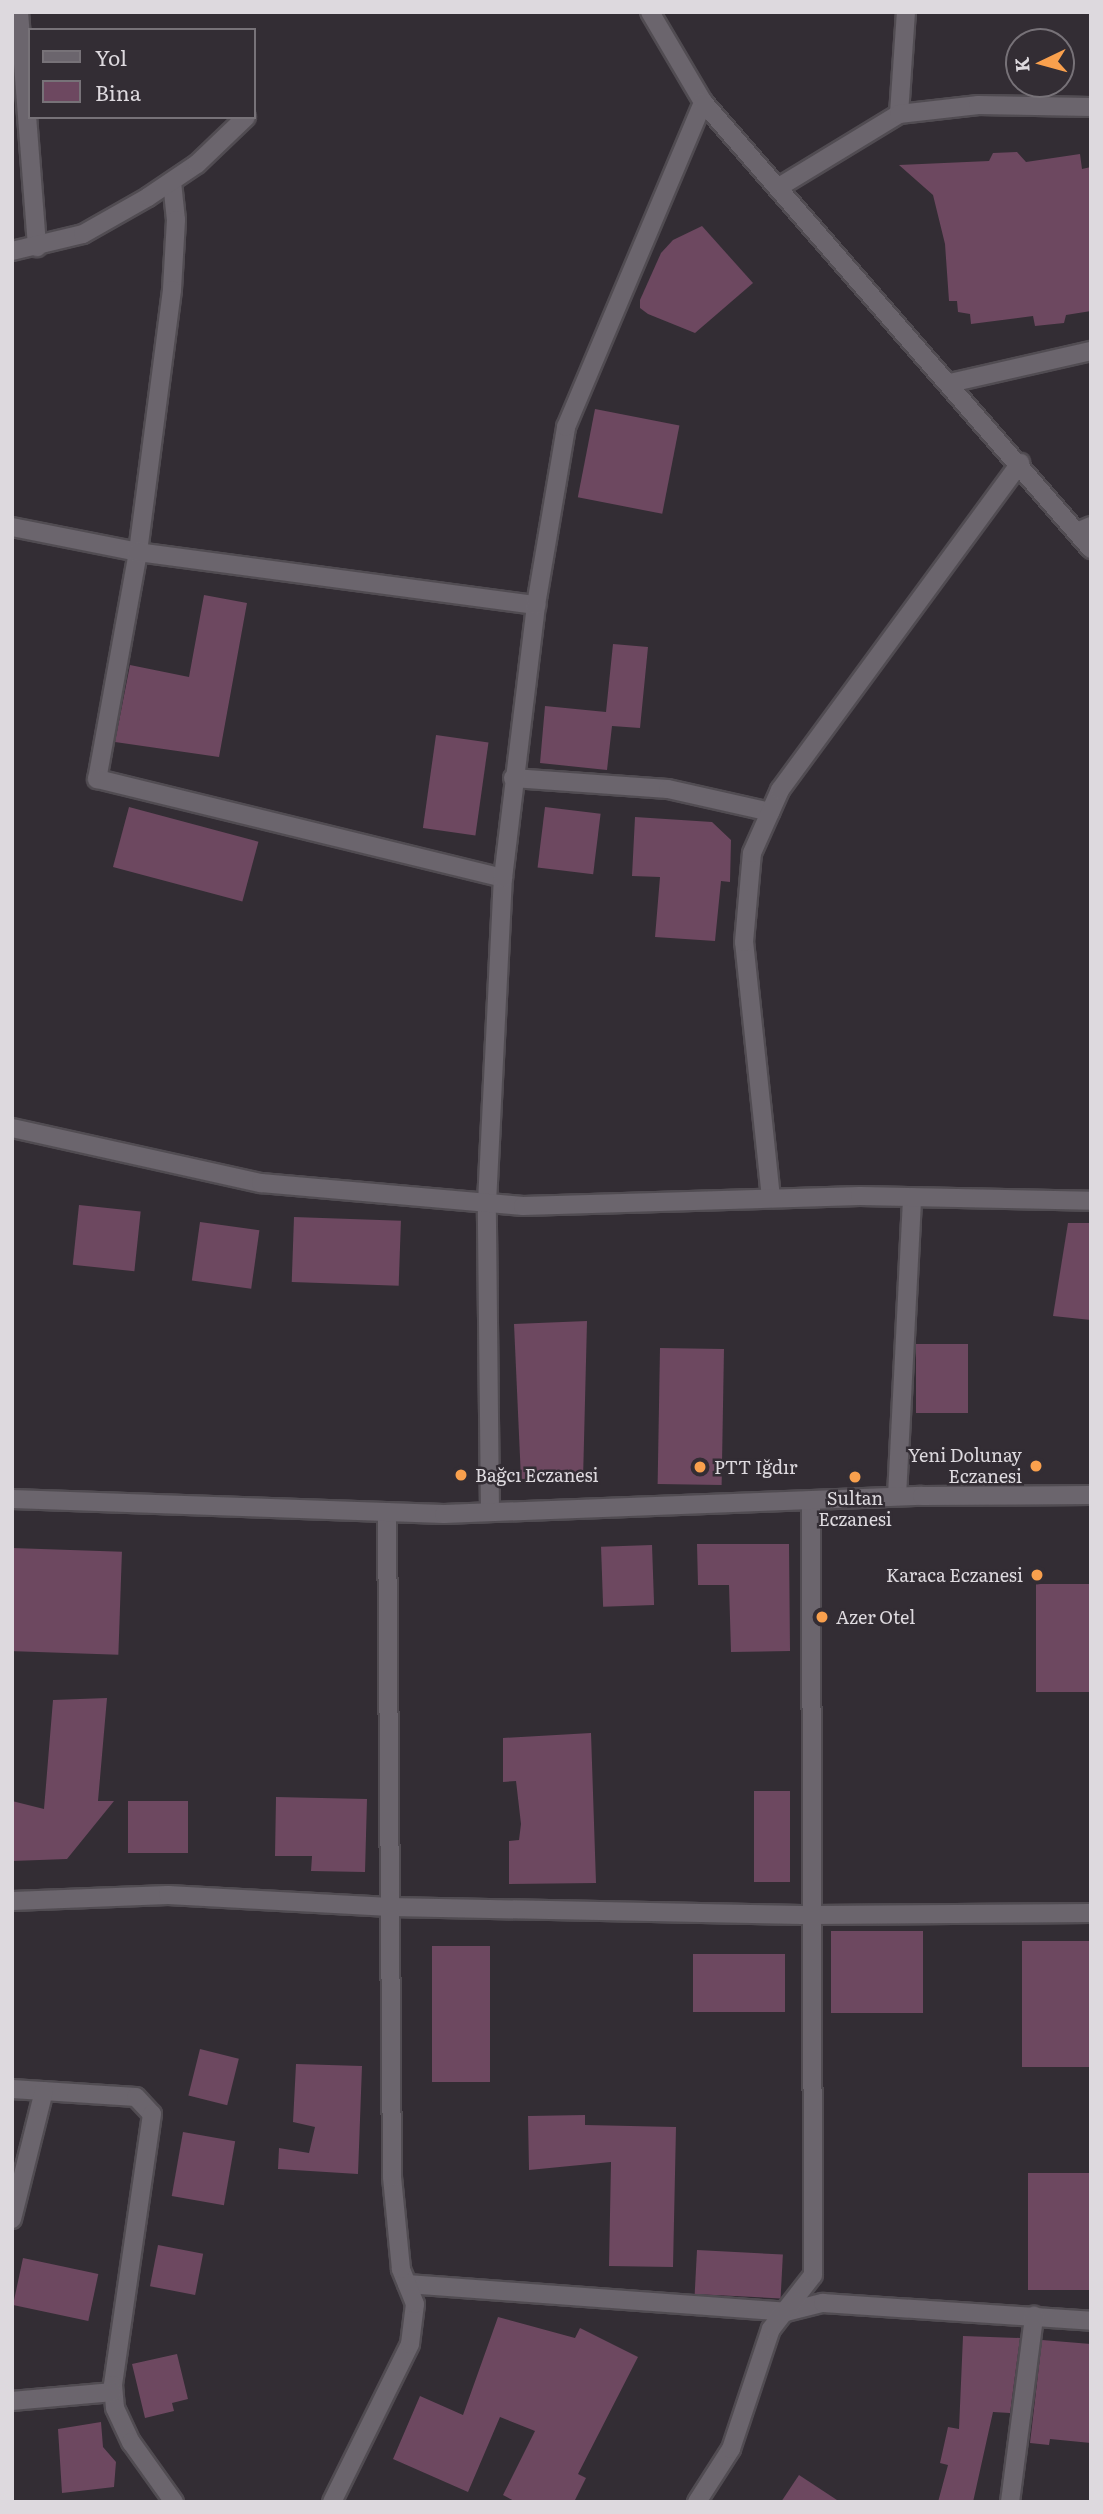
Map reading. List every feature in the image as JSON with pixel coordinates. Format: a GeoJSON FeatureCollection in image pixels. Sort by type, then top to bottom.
{"type":"FeatureCollection","features":[{"type":"Feature","properties":{"kind":"street"},"geometry":{"type":"LineString","coordinates":[[19,12],[37,247]]}},
{"type":"Feature","properties":{"kind":"street"},"geometry":{"type":"LineString","coordinates":[[650,12],[703,102],[1020,463],[1084,529],[1091,550]]}},
{"type":"Feature","properties":{"kind":"street"},"geometry":{"type":"LineString","coordinates":[[899,114],[906,12]]}},
{"type":"Feature","properties":{"kind":"street"},"geometry":{"type":"LineString","coordinates":[[490,1512],[487,1203],[503,878],[536,605],[566,427],[703,102]]}},
{"type":"Feature","properties":{"kind":"street"},"geometry":{"type":"LineString","coordinates":[[779,187],[899,114],[978,105],[1091,107]]}},
{"type":"Feature","properties":{"kind":"street"},"geometry":{"type":"LineString","coordinates":[[12,251],[83,234],[172,183],[244,119]]}},
{"type":"Feature","properties":{"kind":"street"},"geometry":{"type":"LineString","coordinates":[[172,183],[176,220],[172,290],[138,552],[97,779],[503,878]]}},
{"type":"Feature","properties":{"kind":"street"},"geometry":{"type":"LineString","coordinates":[[950,383],[1091,351]]}},
{"type":"Feature","properties":{"kind":"street"},"geometry":{"type":"LineString","coordinates":[[771,1198],[744,942],[752,853],[780,790],[1020,463]]}},
{"type":"Feature","properties":{"kind":"street"},"geometry":{"type":"LineString","coordinates":[[12,527],[138,552],[536,605]]}},
{"type":"Feature","properties":{"kind":"street"},"geometry":{"type":"LineString","coordinates":[[513,778],[668,789],[770,813]]}},
{"type":"Feature","properties":{"kind":"street"},"geometry":{"type":"LineString","coordinates":[[12,1128],[261,1183],[523,1206],[771,1198],[912,1197],[1091,1201]]}},
{"type":"Feature","properties":{"kind":"street"},"geometry":{"type":"LineString","coordinates":[[897,1496],[912,1197]]}},
{"type":"Feature","properties":{"kind":"street"},"geometry":{"type":"LineString","coordinates":[[12,1499],[387,1512],[490,1512],[897,1496],[1091,1495]]}},
{"type":"Feature","properties":{"kind":"street"},"geometry":{"type":"LineString","coordinates":[[697,2502],[731,2449],[771,2329],[813,2275],[811,1500]]}},
{"type":"Feature","properties":{"kind":"street"},"geometry":{"type":"LineString","coordinates":[[332,2502],[410,2344],[415,2304],[401,2269],[392,2177],[387,1512]]}},
{"type":"Feature","properties":{"kind":"street"},"geometry":{"type":"LineString","coordinates":[[12,1900],[168,1895],[390,1907],[814,1914],[1091,1913]]}},
{"type":"Feature","properties":{"kind":"street"},"geometry":{"type":"LineString","coordinates":[[12,2090],[136,2097],[152,2113],[113,2392],[115,2408],[131,2442],[174,2502]]}},
{"type":"Feature","properties":{"kind":"street"},"geometry":{"type":"LineString","coordinates":[[12,2219],[44,2091]]}},
{"type":"Feature","properties":{"kind":"street"},"geometry":{"type":"LineString","coordinates":[[407,2284],[786,2312],[823,2303],[1091,2321]]}},
{"type":"Feature","properties":{"kind":"street"},"geometry":{"type":"LineString","coordinates":[[1010,2502],[1034,2316]]}},
{"type":"Feature","properties":{"kind":"street"},"geometry":{"type":"LineString","coordinates":[[12,2401],[113,2392]]}},
{"type":"Feature","properties":{"kind":"building"},"geometry":{"type":"Polygon","coordinates":[[[1017,152],[1026,162],[1080,154],[1082,169],[1091,167],[1091,311],[1066,315],[1064,323],[1035,326],[1033,316],[971,324],[970,314],[958,312],[957,301],[949,301],[945,244],[933,195],[899,165],[989,161],[993,153],[1017,152]]]}},
{"type":"Feature","properties":{"kind":"building"},"geometry":{"type":"Polygon","coordinates":[[[702,226],[753,283],[695,333],[648,314],[640,308],[640,300],[661,253],[673,240],[702,226]]]}},
{"type":"Feature","properties":{"kind":"building"},"geometry":{"type":"Polygon","coordinates":[[[595,409],[679,425],[662,514],[578,497],[595,409]]]}},
{"type":"Feature","properties":{"kind":"building"},"geometry":{"type":"Polygon","coordinates":[[[204,595],[247,603],[219,757],[115,742],[130,665],[189,677],[204,595]]]}},
{"type":"Feature","properties":{"kind":"building"},"geometry":{"type":"Polygon","coordinates":[[[613,644],[648,647],[640,728],[612,726],[607,770],[540,763],[545,706],[606,712],[613,644]]]}},
{"type":"Feature","properties":{"kind":"building"},"geometry":{"type":"Polygon","coordinates":[[[436,735],[488,742],[475,835],[423,828],[436,735]]]}},
{"type":"Feature","properties":{"kind":"building"},"geometry":{"type":"Polygon","coordinates":[[[129,807],[258,842],[242,902],[113,867],[129,807]]]}},
{"type":"Feature","properties":{"kind":"building"},"geometry":{"type":"Polygon","coordinates":[[[545,807],[601,814],[593,874],[538,868],[545,807]]]}},
{"type":"Feature","properties":{"kind":"building"},"geometry":{"type":"Polygon","coordinates":[[[635,817],[712,822],[731,840],[730,882],[721,881],[715,941],[655,937],[660,877],[632,876],[635,817]]]}},
{"type":"Feature","properties":{"kind":"building"},"geometry":{"type":"Polygon","coordinates":[[[79,1205],[141,1211],[134,1271],[73,1265],[79,1205]]]}},
{"type":"Feature","properties":{"kind":"building"},"geometry":{"type":"Polygon","coordinates":[[[294,1217],[401,1221],[399,1286],[292,1282],[294,1217]]]}},
{"type":"Feature","properties":{"kind":"building"},"geometry":{"type":"Polygon","coordinates":[[[200,1222],[259,1230],[251,1289],[192,1280],[200,1222]]]}},
{"type":"Feature","properties":{"kind":"building"},"geometry":{"type":"Polygon","coordinates":[[[1068,1223],[1091,1223],[1091,1320],[1053,1316],[1068,1223]]]}},
{"type":"Feature","properties":{"kind":"building"},"geometry":{"type":"Polygon","coordinates":[[[587,1321],[583,1480],[521,1479],[514,1324],[587,1321]]]}},
{"type":"Feature","properties":{"kind":"building"},"geometry":{"type":"Polygon","coordinates":[[[916,1344],[968,1344],[968,1413],[916,1413],[916,1344]]]}},
{"type":"Feature","properties":{"kind":"building"},"geometry":{"type":"Polygon","coordinates":[[[660,1348],[724,1349],[722,1485],[658,1484],[660,1348]]]}},
{"type":"Feature","properties":{"kind":"building"},"geometry":{"type":"Polygon","coordinates":[[[697,1544],[789,1544],[790,1651],[731,1652],[729,1585],[698,1585],[697,1544]]]}},
{"type":"Feature","properties":{"kind":"building"},"geometry":{"type":"Polygon","coordinates":[[[652,1545],[654,1605],[603,1607],[601,1547],[652,1545]]]}},
{"type":"Feature","properties":{"kind":"building"},"geometry":{"type":"Polygon","coordinates":[[[12,1548],[122,1552],[118,1655],[12,1651],[12,1548]]]}},
{"type":"Feature","properties":{"kind":"building"},"geometry":{"type":"Polygon","coordinates":[[[1036,1584],[1091,1584],[1091,1692],[1036,1692],[1036,1584]]]}},
{"type":"Feature","properties":{"kind":"building"},"geometry":{"type":"Polygon","coordinates":[[[107,1698],[98,1801],[114,1801],[67,1859],[12,1861],[12,1801],[44,1809],[53,1700],[107,1698]]]}},
{"type":"Feature","properties":{"kind":"building"},"geometry":{"type":"Polygon","coordinates":[[[591,1733],[596,1883],[509,1884],[509,1841],[519,1840],[521,1824],[516,1781],[503,1782],[503,1738],[591,1733]]]}},
{"type":"Feature","properties":{"kind":"building"},"geometry":{"type":"Polygon","coordinates":[[[754,1791],[790,1791],[790,1882],[754,1882],[754,1791]]]}},
{"type":"Feature","properties":{"kind":"building"},"geometry":{"type":"Polygon","coordinates":[[[276,1797],[367,1799],[365,1872],[311,1871],[312,1856],[275,1856],[276,1797]]]}},
{"type":"Feature","properties":{"kind":"building"},"geometry":{"type":"Polygon","coordinates":[[[128,1801],[188,1801],[188,1853],[128,1853],[128,1801]]]}},
{"type":"Feature","properties":{"kind":"building"},"geometry":{"type":"Polygon","coordinates":[[[831,1931],[923,1931],[923,2013],[831,2013],[831,1931]]]}},
{"type":"Feature","properties":{"kind":"building"},"geometry":{"type":"Polygon","coordinates":[[[1022,1941],[1091,1941],[1091,2067],[1022,2067],[1022,1941]]]}},
{"type":"Feature","properties":{"kind":"building"},"geometry":{"type":"Polygon","coordinates":[[[432,1946],[490,1946],[490,2082],[432,2082],[432,1946]]]}},
{"type":"Feature","properties":{"kind":"building"},"geometry":{"type":"Polygon","coordinates":[[[693,1954],[785,1954],[785,2012],[693,2012],[693,1954]]]}},
{"type":"Feature","properties":{"kind":"building"},"geometry":{"type":"Polygon","coordinates":[[[200,2049],[239,2059],[227,2105],[188,2096],[200,2049]]]}},
{"type":"Feature","properties":{"kind":"building"},"geometry":{"type":"Polygon","coordinates":[[[296,2064],[362,2066],[358,2174],[278,2169],[279,2148],[309,2153],[315,2127],[293,2122],[296,2064]]]}},
{"type":"Feature","properties":{"kind":"building"},"geometry":{"type":"Polygon","coordinates":[[[585,2115],[585,2125],[676,2127],[673,2267],[609,2266],[611,2162],[529,2170],[528,2116],[585,2115]]]}},
{"type":"Feature","properties":{"kind":"building"},"geometry":{"type":"Polygon","coordinates":[[[183,2132],[235,2141],[224,2205],[172,2196],[183,2132]]]}},
{"type":"Feature","properties":{"kind":"building"},"geometry":{"type":"Polygon","coordinates":[[[1028,2173],[1091,2173],[1091,2290],[1028,2290],[1028,2173]]]}},
{"type":"Feature","properties":{"kind":"building"},"geometry":{"type":"Polygon","coordinates":[[[158,2245],[203,2254],[195,2295],[150,2286],[158,2245]]]}},
{"type":"Feature","properties":{"kind":"building"},"geometry":{"type":"Polygon","coordinates":[[[697,2250],[783,2255],[781,2298],[695,2294],[697,2250]]]}},
{"type":"Feature","properties":{"kind":"building"},"geometry":{"type":"Polygon","coordinates":[[[23,2258],[98,2274],[88,2321],[13,2305],[23,2258]]]}},
{"type":"Feature","properties":{"kind":"building"},"geometry":{"type":"Polygon","coordinates":[[[498,2317],[575,2338],[580,2328],[638,2357],[578,2474],[586,2478],[574,2502],[516,2502],[503,2495],[535,2431],[500,2417],[468,2492],[393,2459],[420,2396],[463,2415],[498,2317]]]}},
{"type":"Feature","properties":{"kind":"building"},"geometry":{"type":"Polygon","coordinates":[[[963,2336],[1020,2338],[1010,2413],[993,2412],[973,2502],[938,2502],[948,2465],[940,2463],[948,2427],[959,2429],[963,2336]]]}},
{"type":"Feature","properties":{"kind":"building"},"geometry":{"type":"Polygon","coordinates":[[[1042,2340],[1091,2344],[1091,2443],[1050,2439],[1049,2445],[1030,2443],[1042,2340]]]}},
{"type":"Feature","properties":{"kind":"building"},"geometry":{"type":"Polygon","coordinates":[[[177,2354],[188,2399],[172,2403],[174,2411],[145,2418],[132,2364],[177,2354]]]}},
{"type":"Feature","properties":{"kind":"building"},"geometry":{"type":"Polygon","coordinates":[[[101,2422],[103,2447],[116,2462],[114,2487],[62,2493],[58,2429],[101,2422]]]}},
{"type":"Feature","properties":{"kind":"building"},"geometry":{"type":"Polygon","coordinates":[[[799,2475],[840,2502],[781,2502],[799,2475]]]}},
{"type":"Feature","properties":{"kind":"place","name":"Yeni Dolunay Eczanesi"},"geometry":{"type":"Point","coordinates":[1036,1466]}},
{"type":"Feature","properties":{"kind":"place","name":"PTT Iğdır"},"geometry":{"type":"Point","coordinates":[700,1467]}},
{"type":"Feature","properties":{"kind":"place","name":"Bağcı Eczanesi"},"geometry":{"type":"Point","coordinates":[461,1475]}},
{"type":"Feature","properties":{"kind":"place","name":"Sultan Eczanesi"},"geometry":{"type":"Point","coordinates":[855,1477]}},
{"type":"Feature","properties":{"kind":"place","name":"Karaca Eczanesi"},"geometry":{"type":"Point","coordinates":[1037,1575]}},
{"type":"Feature","properties":{"kind":"place","name":"Azer Otel"},"geometry":{"type":"Point","coordinates":[822,1617]}}]}
